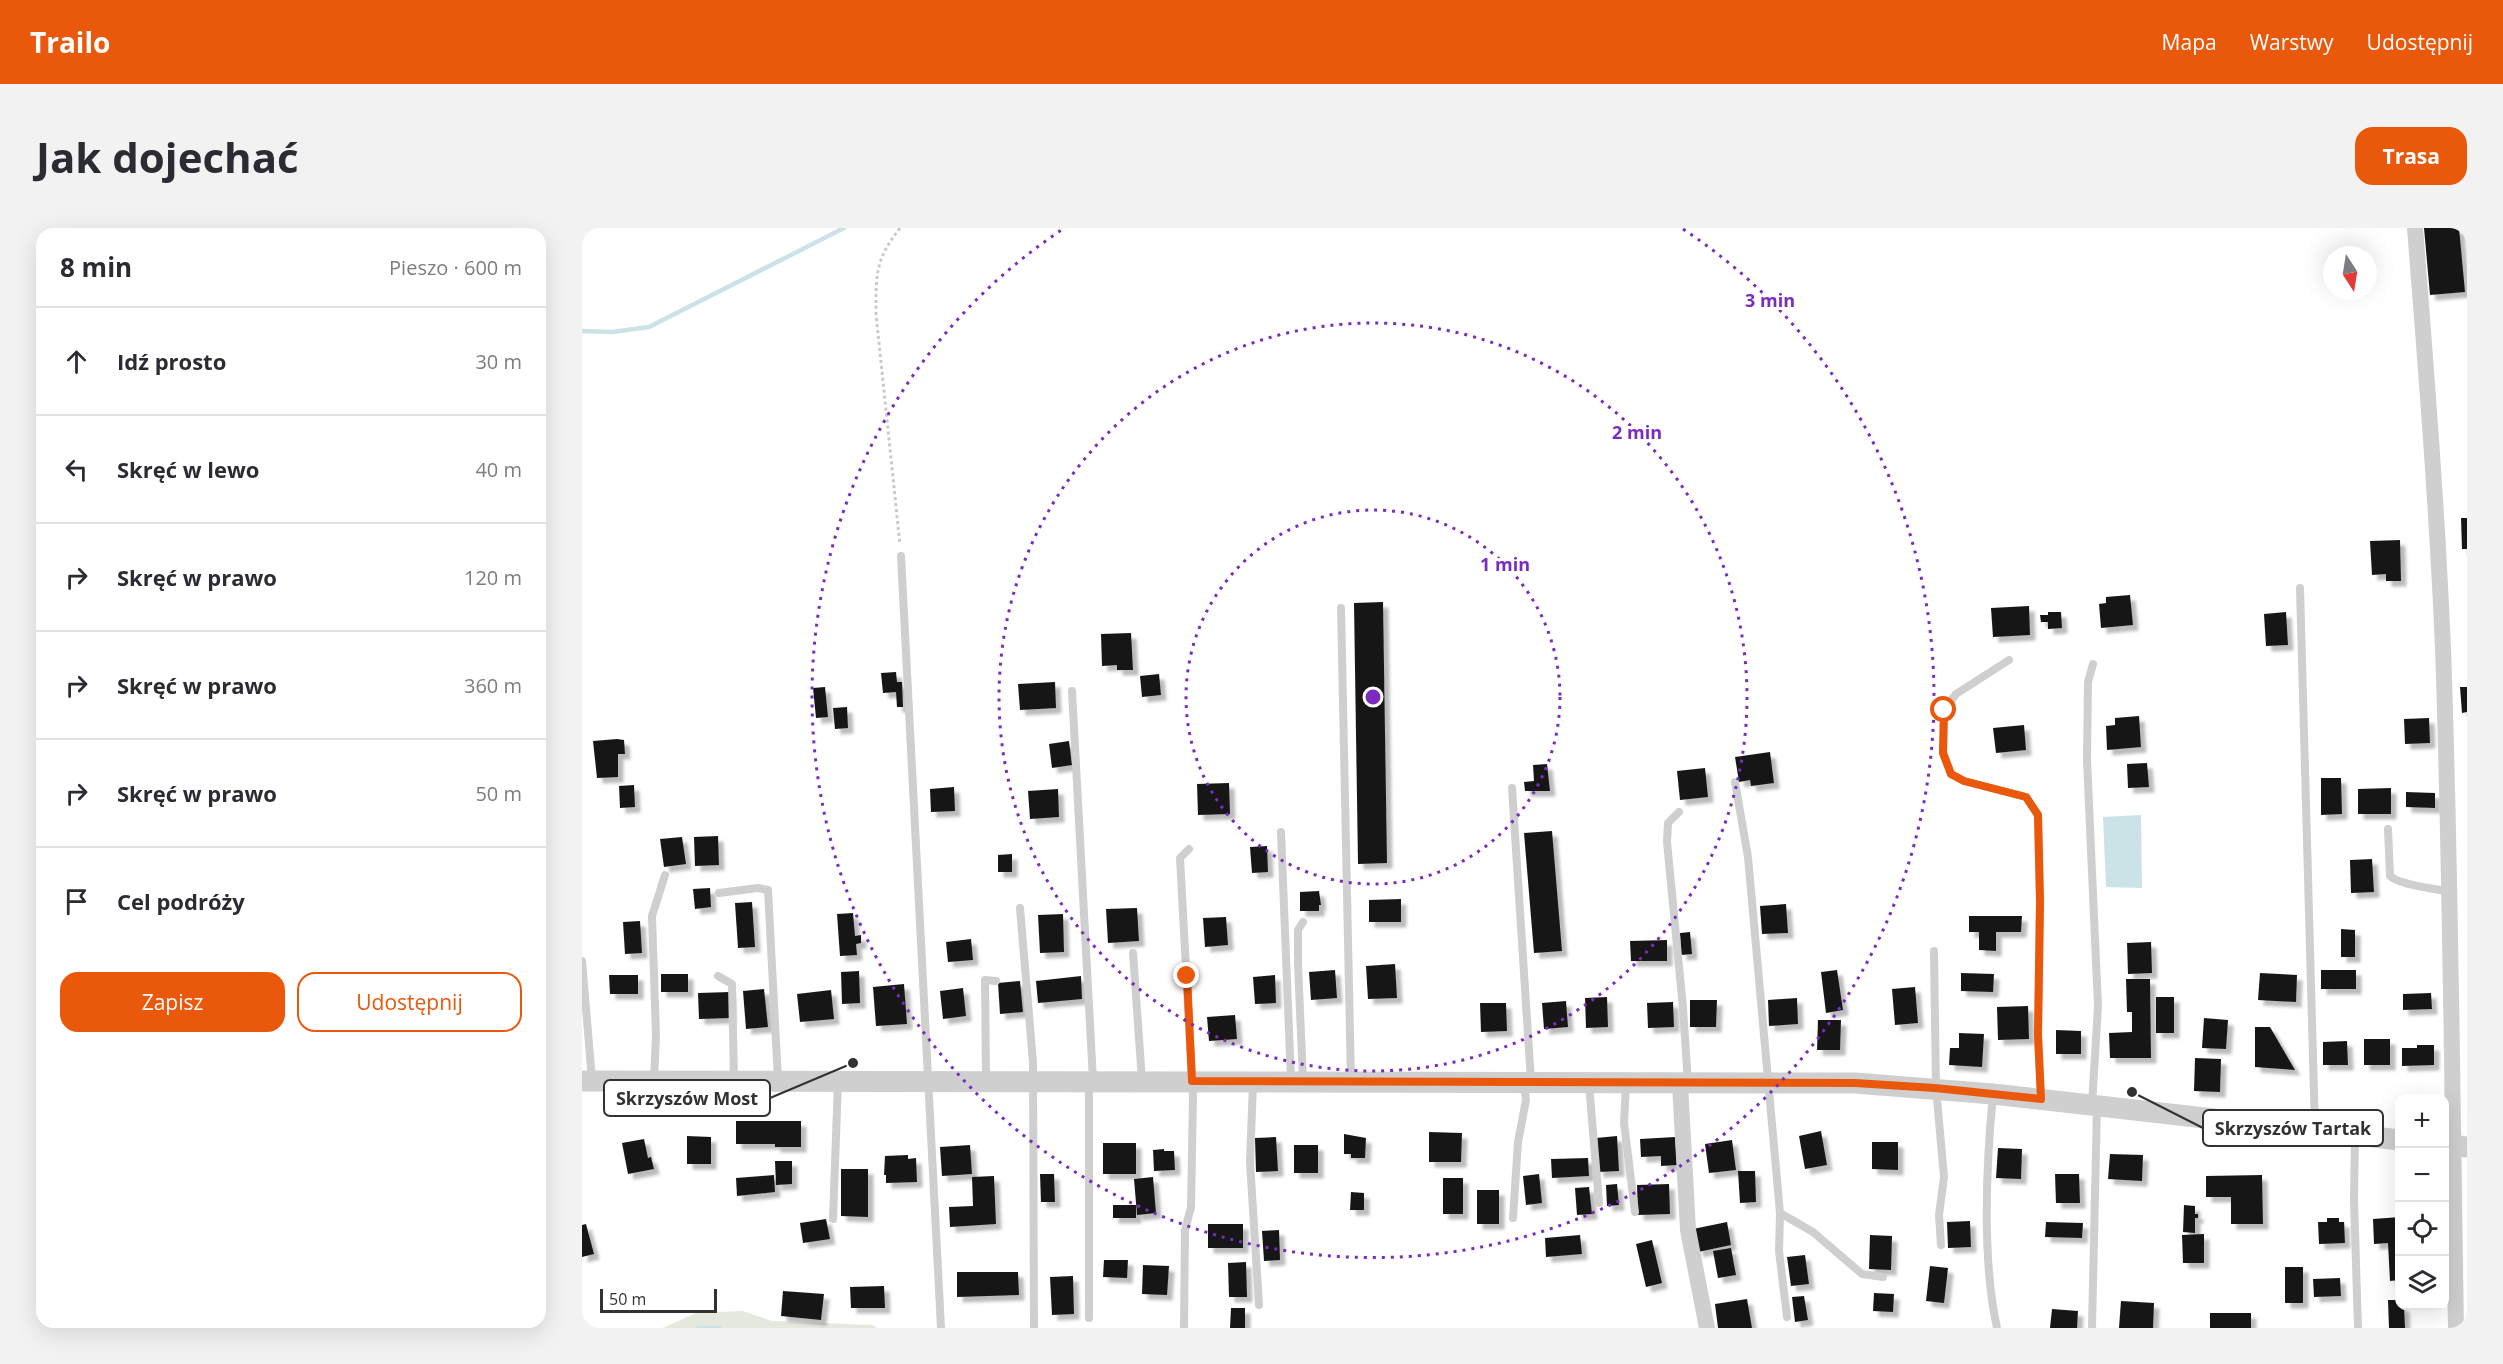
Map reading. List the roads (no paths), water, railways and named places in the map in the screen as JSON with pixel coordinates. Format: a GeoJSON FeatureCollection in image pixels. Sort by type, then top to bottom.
{"type":"FeatureCollection","features":[{"type":"Feature","properties":{"kind":"street"},"geometry":{"type":"LineString","coordinates":[[2415,228],[2433,445],[2443,646],[2455,1145],[2456,1328]]}},
{"type":"Feature","properties":{"kind":"street"},"geometry":{"type":"LineString","coordinates":[[587,1081],[1855,1083],[1935,1088],[2041,1099],[2395,1139]]}},
{"type":"Feature","properties":{"kind":"street"},"geometry":{"type":"LineString","coordinates":[[1684,1084],[1688,1230],[1707,1328]]}},
{"type":"Feature","properties":{"kind":"lane"},"geometry":{"type":"LineString","coordinates":[[901,556],[941,1328]]}},
{"type":"Feature","properties":{"kind":"lane"},"geometry":{"type":"LineString","coordinates":[[2300,588],[2315,1130]]}},
{"type":"Feature","properties":{"kind":"lane"},"geometry":{"type":"LineString","coordinates":[[1341,608],[1351,1082]]}},
{"type":"Feature","properties":{"kind":"lane"},"geometry":{"type":"LineString","coordinates":[[2009,660],[1956,694],[1944,710],[1943,753],[1951,774],[1964,781],[2026,797],[2038,815],[2040,901],[2038,1035],[2041,1099]]}},
{"type":"Feature","properties":{"kind":"lane"},"geometry":{"type":"LineString","coordinates":[[2092,1328],[2098,1006],[2087,760],[2088,682],[2093,664]]}},
{"type":"Feature","properties":{"kind":"lane"},"geometry":{"type":"LineString","coordinates":[[1072,691],[1091,1080],[1089,1318]]}},
{"type":"Feature","properties":{"kind":"lane"},"geometry":{"type":"LineString","coordinates":[[1735,782],[1748,856],[1780,1213],[1779,1251],[1787,1317]]}},
{"type":"Feature","properties":{"kind":"lane"},"geometry":{"type":"LineString","coordinates":[[1512,788],[1528,1084],[1518,1142],[1513,1218]]}},
{"type":"Feature","properties":{"kind":"lane"},"geometry":{"type":"LineString","coordinates":[[1679,812],[1668,823],[1667,842],[1683,1008],[1684,1084]]}},
{"type":"Feature","properties":{"kind":"lane"},"geometry":{"type":"LineString","coordinates":[[2388,829],[2390,876],[2396,882],[2429,886],[2450,893]]}},
{"type":"Feature","properties":{"kind":"lane"},"geometry":{"type":"LineString","coordinates":[[1281,832],[1297,1081]]}},
{"type":"Feature","properties":{"kind":"lane"},"geometry":{"type":"LineString","coordinates":[[1184,1328],[1185,1230],[1191,1207],[1192,1081],[1180,858],[1189,849]]}},
{"type":"Feature","properties":{"kind":"lane"},"geometry":{"type":"LineString","coordinates":[[654,1081],[656,1035],[652,916],[665,875]]}},
{"type":"Feature","properties":{"kind":"lane"},"geometry":{"type":"LineString","coordinates":[[719,892],[758,888],[768,890],[778,1080]]}},
{"type":"Feature","properties":{"kind":"lane"},"geometry":{"type":"LineString","coordinates":[[1020,908],[1033,1062],[1034,1328]]}},
{"type":"Feature","properties":{"kind":"lane"},"geometry":{"type":"LineString","coordinates":[[1297,1081],[1298,930],[1303,922]]}},
{"type":"Feature","properties":{"kind":"lane"},"geometry":{"type":"LineString","coordinates":[[1934,951],[1935,1088],[1944,1177],[1939,1215],[1941,1245]]}},
{"type":"Feature","properties":{"kind":"lane"},"geometry":{"type":"LineString","coordinates":[[1133,953],[1142,1081]]}},
{"type":"Feature","properties":{"kind":"lane"},"geometry":{"type":"LineString","coordinates":[[582,961],[587,1081]]}},
{"type":"Feature","properties":{"kind":"lane"},"geometry":{"type":"LineString","coordinates":[[718,976],[732,984],[734,1081]]}},
{"type":"Feature","properties":{"kind":"lane"},"geometry":{"type":"LineString","coordinates":[[986,1081],[985,980],[996,981]]}},
{"type":"Feature","properties":{"kind":"lane"},"geometry":{"type":"LineString","coordinates":[[833,1219],[838,1081]]}},
{"type":"Feature","properties":{"kind":"lane"},"geometry":{"type":"LineString","coordinates":[[1253,1081],[1250,1162],[1259,1305]]}},
{"type":"Feature","properties":{"kind":"lane"},"geometry":{"type":"LineString","coordinates":[[1589,1084],[1599,1203]]}},
{"type":"Feature","properties":{"kind":"lane"},"geometry":{"type":"LineString","coordinates":[[1626,1084],[1624,1123],[1635,1212]]}},
{"type":"Feature","properties":{"kind":"lane"},"geometry":{"type":"LineString","coordinates":[[1993,1094],[1990,1129],[1988,1245],[1996,1328]]}},
{"type":"Feature","properties":{"kind":"lane"},"geometry":{"type":"LineString","coordinates":[[2355,1135],[2354,1199],[2358,1328]]}},
{"type":"Feature","properties":{"kind":"lane"},"geometry":{"type":"LineString","coordinates":[[1780,1213],[1813,1232],[1862,1274],[1883,1277]]}},
{"type":"Feature","properties":{"kind":"water"},"geometry":{"type":"Polygon","coordinates":[[[2141,815],[2142,888],[2106,887],[2103,817],[2141,815]]]}},
{"type":"Feature","properties":{"kind":"waterway"},"geometry":{"type":"LineString","coordinates":[[582,331],[612,332],[649,327],[844,228]]}},
{"type":"Feature","properties":{"kind":"waterway"},"geometry":{"type":"LineString","coordinates":[[698,1328],[720,1328]]}},
{"type":"Feature","properties":{"kind":"place","name":"Skrzyszów Most"},"geometry":{"type":"Point","coordinates":[853,1063]}},
{"type":"Feature","properties":{"kind":"place","name":"Skrzyszów Tartak"},"geometry":{"type":"Point","coordinates":[2132,1092]}}]}
